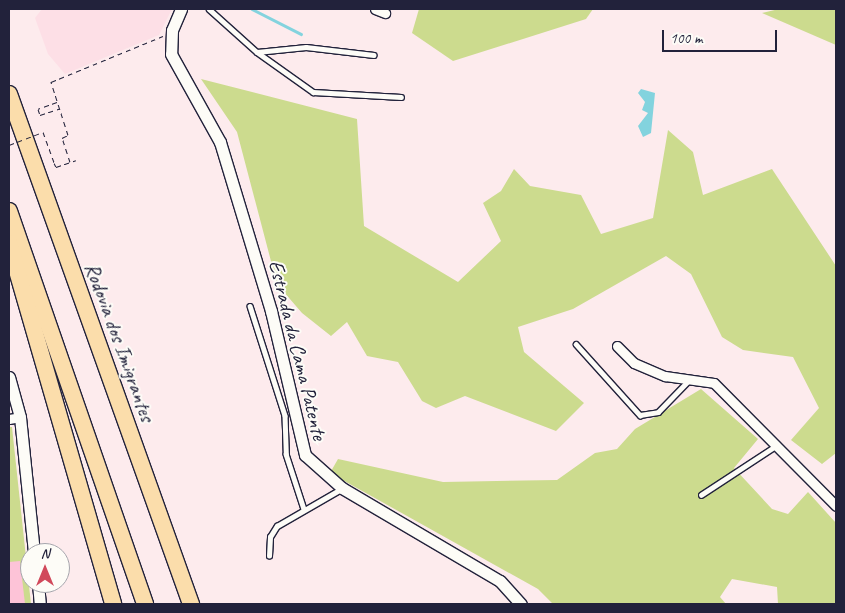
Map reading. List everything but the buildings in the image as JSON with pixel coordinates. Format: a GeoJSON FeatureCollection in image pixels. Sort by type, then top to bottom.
{"type":"FeatureCollection","features":[{"type":"Feature","properties":{"kind":"highway","name":"Rodovia dos Imigrantes"},"geometry":{"type":"LineString","coordinates":[[9,94],[191,604]]}},
{"type":"Feature","properties":{"kind":"highway"},"geometry":{"type":"LineString","coordinates":[[9,212],[145,604]]}},
{"type":"Feature","properties":{"kind":"highway"},"geometry":{"type":"LineString","coordinates":[[9,243],[95,534],[112,604]]}},
{"type":"Feature","properties":{"kind":"highway"},"geometry":{"type":"LineString","coordinates":[[95,534],[124,604]]}},
{"type":"Feature","properties":{"kind":"street","name":"Estrada da Cama Patente"},"geometry":{"type":"LineString","coordinates":[[181,9],[170,37],[173,61],[220,142],[271,310],[305,455],[342,488],[500,581],[521,604]]}},
{"type":"Feature","properties":{"kind":"street"},"geometry":{"type":"LineString","coordinates":[[375,9],[385,14]]}},
{"type":"Feature","properties":{"kind":"street"},"geometry":{"type":"LineString","coordinates":[[617,346],[634,363],[688,381],[714,383],[778,444],[836,506]]}},
{"type":"Feature","properties":{"kind":"street"},"geometry":{"type":"LineString","coordinates":[[9,377],[33,543]]}},
{"type":"Feature","properties":{"kind":"lane"},"geometry":{"type":"LineString","coordinates":[[210,9],[257,52],[313,92],[401,97]]}},
{"type":"Feature","properties":{"kind":"lane"},"geometry":{"type":"LineString","coordinates":[[257,52],[306,47],[374,56]]}},
{"type":"Feature","properties":{"kind":"lane"},"geometry":{"type":"LineString","coordinates":[[250,306],[284,416],[286,454],[304,509]]}},
{"type":"Feature","properties":{"kind":"lane"},"geometry":{"type":"LineString","coordinates":[[576,344],[640,415],[658,412],[688,381]]}},
{"type":"Feature","properties":{"kind":"lane"},"geometry":{"type":"LineString","coordinates":[[702,495],[778,444]]}},
{"type":"Feature","properties":{"kind":"lane"},"geometry":{"type":"LineString","coordinates":[[269,556],[270,537],[277,526],[342,488]]}},
{"type":"Feature","properties":{"kind":"path"},"geometry":{"type":"LineString","coordinates":[[70,162],[62,138],[68,135],[51,82],[170,37]]}},
{"type":"Feature","properties":{"kind":"path"},"geometry":{"type":"LineString","coordinates":[[57,102],[38,109],[40,115],[59,109]]}},
{"type":"Feature","properties":{"kind":"path"},"geometry":{"type":"LineString","coordinates":[[9,145],[43,132],[56,167],[76,160]]}},
{"type":"Feature","properties":{"kind":"shaded area"},"geometry":{"type":"Polygon","coordinates":[[[42,9],[172,9],[159,35],[65,74],[48,54],[35,18],[42,9]]]}},
{"type":"Feature","properties":{"kind":"green space"},"geometry":{"type":"Polygon","coordinates":[[[419,9],[593,9],[586,19],[453,61],[412,33],[419,9]]]}},
{"type":"Feature","properties":{"kind":"green space"},"geometry":{"type":"Polygon","coordinates":[[[779,9],[836,9],[836,45],[762,13],[779,9]]]}},
{"type":"Feature","properties":{"kind":"green space"},"geometry":{"type":"Polygon","coordinates":[[[201,79],[357,119],[364,226],[458,282],[501,241],[483,203],[501,191],[514,169],[530,186],[581,195],[601,234],[653,218],[668,130],[693,152],[703,195],[772,169],[836,266],[836,453],[822,464],[791,440],[819,408],[793,357],[743,350],[722,337],[691,274],[666,256],[573,309],[518,327],[524,352],[584,403],[556,431],[465,396],[436,408],[422,401],[398,362],[367,356],[347,322],[331,336],[302,313],[277,284],[237,132],[201,79]]]}},
{"type":"Feature","properties":{"kind":"green space"},"geometry":{"type":"Polygon","coordinates":[[[701,389],[758,439],[734,468],[772,509],[788,514],[808,492],[836,523],[836,604],[778,604],[777,587],[732,579],[720,597],[726,604],[553,604],[538,589],[330,473],[338,459],[443,482],[557,480],[595,453],[617,449],[635,429],[701,389]]]}},
{"type":"Feature","properties":{"kind":"green space"},"geometry":{"type":"Polygon","coordinates":[[[9,427],[12,427],[24,543],[20,543],[20,593],[30,593],[31,604],[9,604],[9,427]]]}},
{"type":"Feature","properties":{"kind":"water"},"geometry":{"type":"Polygon","coordinates":[[[641,89],[655,93],[651,133],[643,137],[638,126],[648,113],[642,110],[645,102],[638,93],[641,89]]]}},
{"type":"Feature","properties":{"kind":"waterway"},"geometry":{"type":"LineString","coordinates":[[252,9],[301,34]]}}]}
